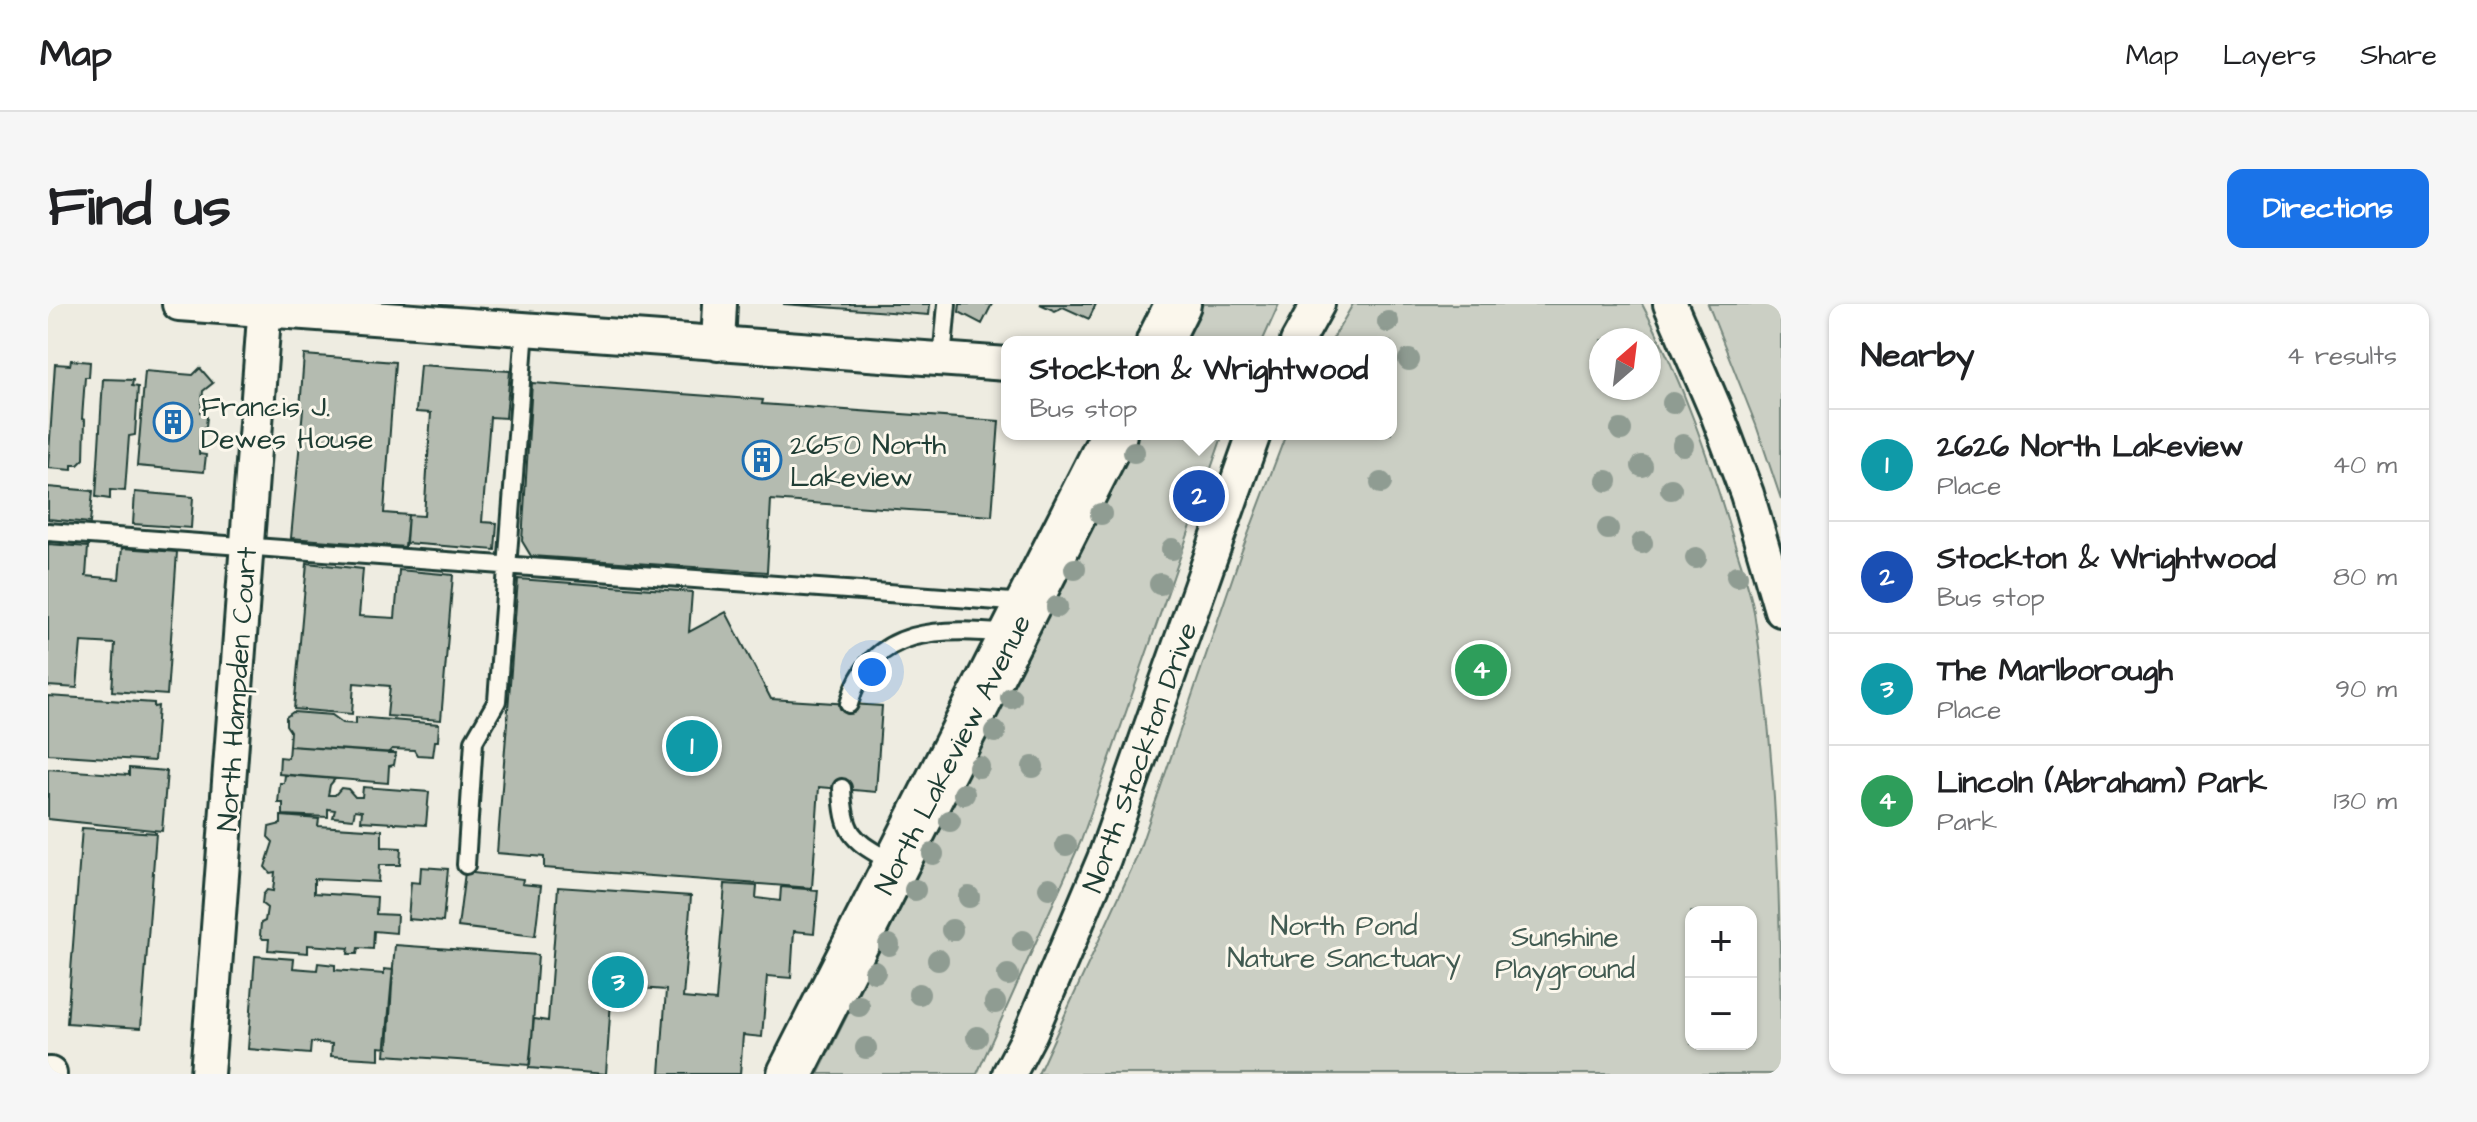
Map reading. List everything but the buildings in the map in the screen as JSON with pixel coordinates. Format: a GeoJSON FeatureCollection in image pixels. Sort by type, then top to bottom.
{"type":"FeatureCollection","features":[{"type":"Feature","properties":{"kind":"main road"},"geometry":{"type":"LineString","coordinates":[[1162,336],[1178,304]]}},
{"type":"Feature","properties":{"kind":"main road","name":"North Lakeview Avenue"},"geometry":{"type":"LineString","coordinates":[[790,1074],[1111,440]]}},
{"type":"Feature","properties":{"kind":"street"},"geometry":{"type":"LineString","coordinates":[[179,304],[489,315],[525,329],[1001,364]]}},
{"type":"Feature","properties":{"kind":"street"},"geometry":{"type":"LineString","coordinates":[[718,344],[720,304]]}},
{"type":"Feature","properties":{"kind":"street"},"geometry":{"type":"LineString","coordinates":[[1300,336],[1318,304]]}},
{"type":"Feature","properties":{"kind":"street"},"geometry":{"type":"LineString","coordinates":[[1670,304],[1716,411],[1747,494],[1781,610]]}},
{"type":"Feature","properties":{"kind":"street","name":"North Hampden Court"},"geometry":{"type":"LineString","coordinates":[[207,1074],[265,307]]}},
{"type":"Feature","properties":{"kind":"street","name":"North Stockton Drive"},"geometry":{"type":"LineString","coordinates":[[1009,1074],[1031,1032],[1104,859],[1252,440]]}},
{"type":"Feature","properties":{"kind":"lane"},"geometry":{"type":"LineString","coordinates":[[942,360],[947,304]]}},
{"type":"Feature","properties":{"kind":"lane"},"geometry":{"type":"LineString","coordinates":[[466,865],[474,741],[497,701],[525,329]]}},
{"type":"Feature","properties":{"kind":"lane"},"geometry":{"type":"LineString","coordinates":[[48,532],[509,565],[1020,619]]}},
{"type":"Feature","properties":{"kind":"lane"},"geometry":{"type":"LineString","coordinates":[[849,704],[857,681],[868,664],[885,649],[911,636],[1020,619]]}},
{"type":"Feature","properties":{"kind":"lane"},"geometry":{"type":"LineString","coordinates":[[842,788],[847,828],[853,837],[896,865]]}},
{"type":"Feature","properties":{"kind":"green space"},"geometry":{"type":"Polygon","coordinates":[[[1203,304],[1279,304],[1265,336],[1186,336],[1203,304]]]}},
{"type":"Feature","properties":{"kind":"green space"},"geometry":{"type":"Polygon","coordinates":[[[1353,304],[1642,304],[1654,328],[1589,328],[1589,400],[1661,400],[1661,343],[1705,451],[1748,586],[1762,669],[1773,785],[1781,1074],[1038,1074],[1136,859],[1241,553],[1284,440],[1397,440],[1397,336],[1334,336],[1353,304]]]}},
{"type":"Feature","properties":{"kind":"green space"},"geometry":{"type":"Polygon","coordinates":[[[1708,304],[1781,304],[1781,499],[1756,425],[1708,304]]]}},
{"type":"Feature","properties":{"kind":"green space"},"geometry":{"type":"Polygon","coordinates":[[[1134,440],[1221,440],[1081,841],[977,1074],[818,1074],[1134,440]]]}},
{"type":"Feature","properties":{"kind":"place","name":"Francis J. Dewes House"},"geometry":{"type":"Point","coordinates":[173,422]}},
{"type":"Feature","properties":{"kind":"place","name":"2650 North Lakeview"},"geometry":{"type":"Point","coordinates":[762,460]}},
{"type":"Feature","properties":{"kind":"place","name":"Stockton & Wrightwood"},"geometry":{"type":"Point","coordinates":[1199,496]}},
{"type":"Feature","properties":{"kind":"place","name":"Lincoln (Abraham) Park"},"geometry":{"type":"Point","coordinates":[1481,670]}},
{"type":"Feature","properties":{"kind":"place","name":"2626 North Lakeview"},"geometry":{"type":"Point","coordinates":[692,746]}},
{"type":"Feature","properties":{"kind":"place","name":"The Marlborough"},"geometry":{"type":"Point","coordinates":[618,982]}},
{"type":"Feature","properties":{"kind":"park label","name":"North Pond Nature Sanctuary"},"geometry":{"type":"Point","coordinates":[1344,941]}},
{"type":"Feature","properties":{"kind":"park label","name":"Sunshine Playground"},"geometry":{"type":"Point","coordinates":[1565,952]}}]}
